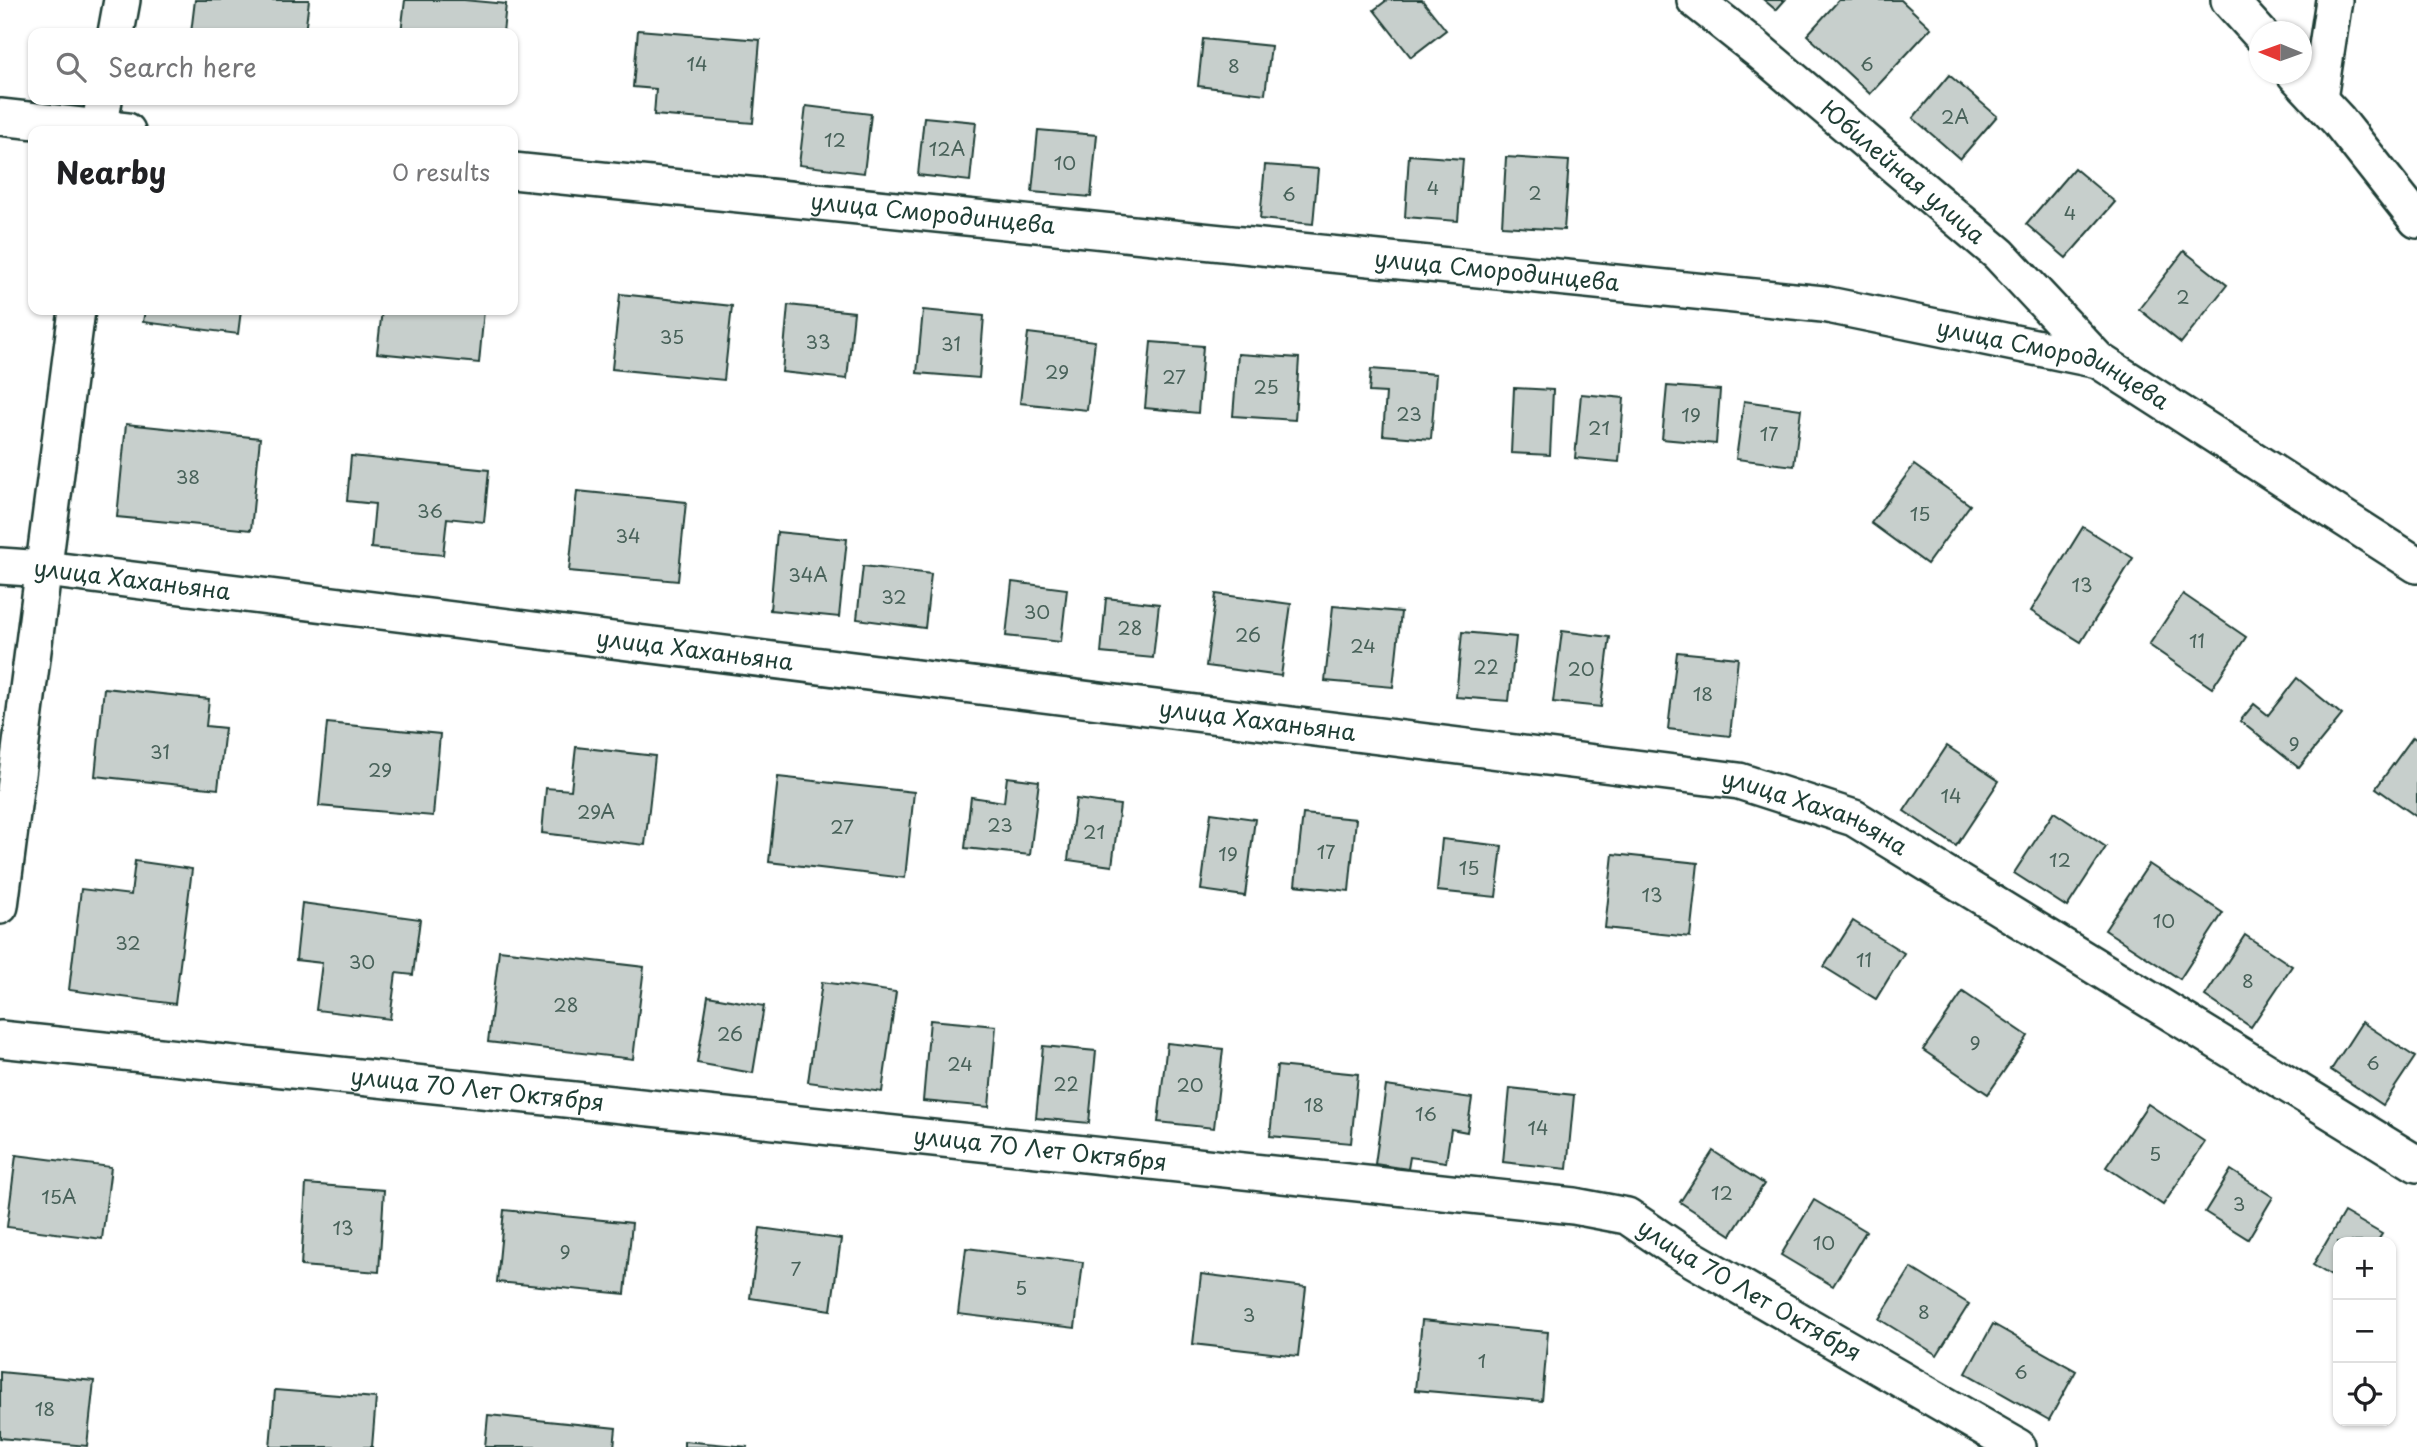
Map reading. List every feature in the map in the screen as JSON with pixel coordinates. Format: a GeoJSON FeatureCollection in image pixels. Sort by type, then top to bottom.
{"type":"FeatureCollection","features":[{"type":"Feature","properties":{"kind":"street"},"geometry":{"type":"LineString","coordinates":[[117,28],[122,0]]}},
{"type":"Feature","properties":{"kind":"street","name":"Юбилейная улица"},"geometry":{"type":"LineString","coordinates":[[1695,0],[1769,59],[1999,254],[2098,360]]}},
{"type":"Feature","properties":{"kind":"street"},"geometry":{"type":"LineString","coordinates":[[2229,0],[2249,23]]}},
{"type":"Feature","properties":{"kind":"street"},"geometry":{"type":"LineString","coordinates":[[2319,99],[2334,0]]}},
{"type":"Feature","properties":{"kind":"street"},"geometry":{"type":"LineString","coordinates":[[2305,84],[2417,220]]}},
{"type":"Feature","properties":{"kind":"street"},"geometry":{"type":"LineString","coordinates":[[0,117],[107,123]]}},
{"type":"Feature","properties":{"kind":"street","name":"улица Смородинцева"},"geometry":{"type":"LineString","coordinates":[[518,172],[1823,304],[2098,360],[2417,565]]}},
{"type":"Feature","properties":{"kind":"street"},"geometry":{"type":"LineString","coordinates":[[0,906],[75,315]]}},
{"type":"Feature","properties":{"kind":"street","name":"улица Хаханьяна"},"geometry":{"type":"LineString","coordinates":[[0,566],[44,569],[1739,781],[1854,818],[2417,1164]]}},
{"type":"Feature","properties":{"kind":"street","name":"улица 70 Лет Октября"},"geometry":{"type":"LineString","coordinates":[[0,1039],[1574,1206],[1627,1216],[1676,1250],[2018,1447]]}},
{"type":"Feature","properties":{"kind":"building"},"geometry":{"type":"Polygon","coordinates":[[[195,0],[309,0],[306,28],[192,28],[195,0]]]}},
{"type":"Feature","properties":{"kind":"building"},"geometry":{"type":"Polygon","coordinates":[[[405,0],[464,0],[506,4],[504,28],[402,28],[405,0]]]}},
{"type":"Feature","properties":{"kind":"building"},"geometry":{"type":"Polygon","coordinates":[[[1387,0],[1422,0],[1446,30],[1411,57],[1374,10],[1387,0]]]}},
{"type":"Feature","properties":{"kind":"building"},"geometry":{"type":"Polygon","coordinates":[[[1764,0],[1785,0],[1776,10],[1764,0]]]}},
{"type":"Feature","properties":{"kind":"building"},"geometry":{"type":"Polygon","coordinates":[[[1839,0],[1901,0],[1931,28],[1870,94],[1807,35],[1839,0]]]}},
{"type":"Feature","properties":{"kind":"building"},"geometry":{"type":"Polygon","coordinates":[[[638,30],[760,40],[753,123],[654,115],[656,89],[633,87],[638,30]]]}},
{"type":"Feature","properties":{"kind":"building"},"geometry":{"type":"Polygon","coordinates":[[[1203,39],[1271,46],[1265,94],[1198,86],[1203,39]]]}},
{"type":"Feature","properties":{"kind":"building"},"geometry":{"type":"Polygon","coordinates":[[[1949,75],[1997,116],[1960,159],[1913,118],[1949,75]]]}},
{"type":"Feature","properties":{"kind":"building"},"geometry":{"type":"Polygon","coordinates":[[[806,106],[871,114],[864,173],[799,165],[806,106]]]}},
{"type":"Feature","properties":{"kind":"building"},"geometry":{"type":"Polygon","coordinates":[[[924,117],[976,122],[970,181],[918,175],[924,117]]]}},
{"type":"Feature","properties":{"kind":"building"},"geometry":{"type":"Polygon","coordinates":[[[1038,130],[1097,135],[1091,197],[1032,192],[1038,130]]]}},
{"type":"Feature","properties":{"kind":"building"},"geometry":{"type":"Polygon","coordinates":[[[1409,155],[1463,159],[1458,221],[1405,217],[1409,155]]]}},
{"type":"Feature","properties":{"kind":"building"},"geometry":{"type":"Polygon","coordinates":[[[1506,157],[1569,161],[1564,230],[1502,226],[1506,157]]]}},
{"type":"Feature","properties":{"kind":"building"},"geometry":{"type":"Polygon","coordinates":[[[1265,165],[1318,169],[1313,224],[1260,219],[1265,165]]]}},
{"type":"Feature","properties":{"kind":"building"},"geometry":{"type":"Polygon","coordinates":[[[2074,168],[2115,202],[2066,258],[2026,224],[2074,168]]]}},
{"type":"Feature","properties":{"kind":"building"},"geometry":{"type":"Polygon","coordinates":[[[2184,251],[2227,285],[2181,343],[2139,309],[2184,251]]]}},
{"type":"Feature","properties":{"kind":"building"},"geometry":{"type":"Polygon","coordinates":[[[620,294],[732,306],[724,380],[612,369],[620,294]]]}},
{"type":"Feature","properties":{"kind":"building"},"geometry":{"type":"Polygon","coordinates":[[[788,305],[854,312],[847,379],[782,372],[788,305]]]}},
{"type":"Feature","properties":{"kind":"building"},"geometry":{"type":"Polygon","coordinates":[[[923,310],[984,316],[979,378],[917,373],[923,310]]]}},
{"type":"Feature","properties":{"kind":"building"},"geometry":{"type":"Polygon","coordinates":[[[144,315],[240,315],[238,334],[143,322],[144,315]]]}},
{"type":"Feature","properties":{"kind":"building"},"geometry":{"type":"Polygon","coordinates":[[[381,315],[484,315],[479,363],[377,353],[381,315]]]}},
{"type":"Feature","properties":{"kind":"building"},"geometry":{"type":"Polygon","coordinates":[[[1028,333],[1095,341],[1087,410],[1020,403],[1028,333]]]}},
{"type":"Feature","properties":{"kind":"building"},"geometry":{"type":"Polygon","coordinates":[[[1151,342],[1203,346],[1198,413],[1145,408],[1151,342]]]}},
{"type":"Feature","properties":{"kind":"building"},"geometry":{"type":"Polygon","coordinates":[[[1238,354],[1299,358],[1295,420],[1233,416],[1238,354]]]}},
{"type":"Feature","properties":{"kind":"building"},"geometry":{"type":"Polygon","coordinates":[[[1371,369],[1436,374],[1431,439],[1383,435],[1386,393],[1369,392],[1371,369]]]}},
{"type":"Feature","properties":{"kind":"building"},"geometry":{"type":"Polygon","coordinates":[[[1667,386],[1720,390],[1716,444],[1662,439],[1667,386]]]}},
{"type":"Feature","properties":{"kind":"building"},"geometry":{"type":"Polygon","coordinates":[[[1514,388],[1553,390],[1550,455],[1511,453],[1514,388]]]}},
{"type":"Feature","properties":{"kind":"building"},"geometry":{"type":"Polygon","coordinates":[[[1581,394],[1624,398],[1619,462],[1575,458],[1581,394]]]}},
{"type":"Feature","properties":{"kind":"building"},"geometry":{"type":"Polygon","coordinates":[[[1744,401],[1801,409],[1794,466],[1736,459],[1744,401]]]}},
{"type":"Feature","properties":{"kind":"building"},"geometry":{"type":"Polygon","coordinates":[[[126,424],[260,438],[251,530],[117,517],[126,424]]]}},
{"type":"Feature","properties":{"kind":"building"},"geometry":{"type":"Polygon","coordinates":[[[351,456],[489,470],[484,522],[447,518],[443,555],[371,548],[375,504],[347,501],[351,456]]]}},
{"type":"Feature","properties":{"kind":"building"},"geometry":{"type":"Polygon","coordinates":[[[1914,465],[1970,505],[1927,564],[1871,523],[1914,465]]]}},
{"type":"Feature","properties":{"kind":"building"},"geometry":{"type":"Polygon","coordinates":[[[577,491],[686,502],[678,581],[569,571],[577,491]]]}},
{"type":"Feature","properties":{"kind":"building"},"geometry":{"type":"Polygon","coordinates":[[[2083,527],[2133,558],[2081,642],[2031,611],[2083,527]]]}},
{"type":"Feature","properties":{"kind":"building"},"geometry":{"type":"Polygon","coordinates":[[[777,532],[847,539],[839,617],[770,610],[777,532]]]}},
{"type":"Feature","properties":{"kind":"building"},"geometry":{"type":"Polygon","coordinates":[[[863,566],[931,574],[925,628],[857,619],[863,566]]]}},
{"type":"Feature","properties":{"kind":"building"},"geometry":{"type":"Polygon","coordinates":[[[1012,582],[1067,589],[1061,642],[1006,636],[1012,582]]]}},
{"type":"Feature","properties":{"kind":"building"},"geometry":{"type":"Polygon","coordinates":[[[1216,594],[1291,604],[1281,676],[1206,666],[1216,594]]]}},
{"type":"Feature","properties":{"kind":"building"},"geometry":{"type":"Polygon","coordinates":[[[2183,594],[2246,637],[2212,688],[2149,645],[2183,594]]]}},
{"type":"Feature","properties":{"kind":"building"},"geometry":{"type":"Polygon","coordinates":[[[1106,598],[1159,604],[1153,658],[1101,653],[1106,598]]]}},
{"type":"Feature","properties":{"kind":"building"},"geometry":{"type":"Polygon","coordinates":[[[1333,606],[1401,612],[1393,687],[1325,681],[1333,606]]]}},
{"type":"Feature","properties":{"kind":"building"},"geometry":{"type":"Polygon","coordinates":[[[1562,631],[1610,637],[1601,707],[1553,702],[1562,631]]]}},
{"type":"Feature","properties":{"kind":"building"},"geometry":{"type":"Polygon","coordinates":[[[1462,632],[1516,637],[1509,701],[1456,697],[1462,632]]]}},
{"type":"Feature","properties":{"kind":"building"},"geometry":{"type":"Polygon","coordinates":[[[1677,652],[1738,658],[1730,736],[1668,729],[1677,652]]]}},
{"type":"Feature","properties":{"kind":"building"},"geometry":{"type":"Polygon","coordinates":[[[2297,678],[2342,715],[2299,768],[2240,721],[2254,704],[2268,715],[2297,678]]]}},
{"type":"Feature","properties":{"kind":"building"},"geometry":{"type":"Polygon","coordinates":[[[104,688],[209,699],[206,726],[225,728],[218,789],[95,776],[104,688]]]}},
{"type":"Feature","properties":{"kind":"building"},"geometry":{"type":"Polygon","coordinates":[[[327,723],[440,734],[433,816],[319,806],[327,723]]]}},
{"type":"Feature","properties":{"kind":"building"},"geometry":{"type":"Polygon","coordinates":[[[2413,737],[2417,740],[2417,817],[2376,788],[2413,737]]]}},
{"type":"Feature","properties":{"kind":"building"},"geometry":{"type":"Polygon","coordinates":[[[1947,746],[1999,781],[1956,846],[1904,811],[1947,746]]]}},
{"type":"Feature","properties":{"kind":"building"},"geometry":{"type":"Polygon","coordinates":[[[576,747],[655,756],[645,845],[542,833],[546,788],[571,790],[576,747]]]}},
{"type":"Feature","properties":{"kind":"building"},"geometry":{"type":"Polygon","coordinates":[[[778,777],[914,792],[905,878],[769,862],[778,777]]]}},
{"type":"Feature","properties":{"kind":"building"},"geometry":{"type":"Polygon","coordinates":[[[1007,777],[1039,781],[1030,855],[965,848],[971,797],[1004,802],[1007,777]]]}},
{"type":"Feature","properties":{"kind":"building"},"geometry":{"type":"Polygon","coordinates":[[[1076,799],[1120,805],[1112,866],[1068,860],[1076,799]]]}},
{"type":"Feature","properties":{"kind":"building"},"geometry":{"type":"Polygon","coordinates":[[[2054,812],[2106,847],[2067,907],[2014,873],[2054,812]]]}},
{"type":"Feature","properties":{"kind":"building"},"geometry":{"type":"Polygon","coordinates":[[[1211,813],[1255,819],[1245,896],[1201,890],[1211,813]]]}},
{"type":"Feature","properties":{"kind":"building"},"geometry":{"type":"Polygon","coordinates":[[[1303,814],[1356,819],[1349,891],[1295,885],[1303,814]]]}},
{"type":"Feature","properties":{"kind":"building"},"geometry":{"type":"Polygon","coordinates":[[[1442,839],[1502,846],[1496,897],[1437,891],[1442,839]]]}},
{"type":"Feature","properties":{"kind":"building"},"geometry":{"type":"Polygon","coordinates":[[[1613,854],[1698,863],[1690,937],[1605,928],[1613,854]]]}},
{"type":"Feature","properties":{"kind":"building"},"geometry":{"type":"Polygon","coordinates":[[[135,861],[192,869],[175,1004],[69,990],[81,889],[131,895],[135,861]]]}},
{"type":"Feature","properties":{"kind":"building"},"geometry":{"type":"Polygon","coordinates":[[[2149,864],[2223,913],[2180,979],[2105,930],[2149,864]]]}},
{"type":"Feature","properties":{"kind":"building"},"geometry":{"type":"Polygon","coordinates":[[[302,903],[420,919],[413,975],[396,973],[390,1019],[316,1010],[322,963],[296,960],[302,903]]]}},
{"type":"Feature","properties":{"kind":"building"},"geometry":{"type":"Polygon","coordinates":[[[1853,921],[1904,953],[1876,999],[1824,967],[1853,921]]]}},
{"type":"Feature","properties":{"kind":"building"},"geometry":{"type":"Polygon","coordinates":[[[2245,935],[2292,966],[2251,1027],[2205,996],[2245,935]]]}},
{"type":"Feature","properties":{"kind":"building"},"geometry":{"type":"Polygon","coordinates":[[[499,950],[644,967],[633,1059],[488,1042],[499,950]]]}},
{"type":"Feature","properties":{"kind":"building"},"geometry":{"type":"Polygon","coordinates":[[[822,982],[896,992],[882,1092],[808,1082],[822,982]]]}},
{"type":"Feature","properties":{"kind":"building"},"geometry":{"type":"Polygon","coordinates":[[[1963,992],[2028,1036],[1988,1094],[1923,1050],[1963,992]]]}},
{"type":"Feature","properties":{"kind":"building"},"geometry":{"type":"Polygon","coordinates":[[[708,996],[764,1006],[753,1073],[697,1063],[708,996]]]}},
{"type":"Feature","properties":{"kind":"building"},"geometry":{"type":"Polygon","coordinates":[[[930,1020],[996,1026],[989,1107],[923,1101],[930,1020]]]}},
{"type":"Feature","properties":{"kind":"building"},"geometry":{"type":"Polygon","coordinates":[[[2362,1022],[2415,1057],[2383,1105],[2331,1070],[2362,1022]]]}},
{"type":"Feature","properties":{"kind":"building"},"geometry":{"type":"Polygon","coordinates":[[[1167,1043],[1223,1049],[1214,1128],[1158,1122],[1167,1043]]]}},
{"type":"Feature","properties":{"kind":"building"},"geometry":{"type":"Polygon","coordinates":[[[1043,1046],[1096,1051],[1089,1123],[1036,1118],[1043,1046]]]}},
{"type":"Feature","properties":{"kind":"building"},"geometry":{"type":"Polygon","coordinates":[[[1277,1066],[1358,1074],[1351,1143],[1270,1136],[1277,1066]]]}},
{"type":"Feature","properties":{"kind":"building"},"geometry":{"type":"Polygon","coordinates":[[[1386,1086],[1472,1098],[1467,1132],[1451,1129],[1446,1162],[1410,1157],[1408,1169],[1375,1164],[1386,1086]]]}},
{"type":"Feature","properties":{"kind":"building"},"geometry":{"type":"Polygon","coordinates":[[[1510,1088],[1574,1095],[1567,1169],[1503,1162],[1510,1088]]]}},
{"type":"Feature","properties":{"kind":"building"},"geometry":{"type":"Polygon","coordinates":[[[2148,1104],[2205,1142],[2163,1205],[2106,1167],[2148,1104]]]}},
{"type":"Feature","properties":{"kind":"building"},"geometry":{"type":"Polygon","coordinates":[[[1713,1151],[1764,1184],[1731,1235],[1680,1202],[1713,1151]]]}},
{"type":"Feature","properties":{"kind":"building"},"geometry":{"type":"Polygon","coordinates":[[[16,1155],[111,1167],[102,1239],[7,1227],[16,1155]]]}},
{"type":"Feature","properties":{"kind":"building"},"geometry":{"type":"Polygon","coordinates":[[[2231,1170],[2273,1197],[2248,1239],[2205,1212],[2231,1170]]]}},
{"type":"Feature","properties":{"kind":"building"},"geometry":{"type":"Polygon","coordinates":[[[306,1184],[384,1190],[379,1272],[301,1266],[306,1184]]]}},
{"type":"Feature","properties":{"kind":"building"},"geometry":{"type":"Polygon","coordinates":[[[1814,1200],[1866,1231],[1833,1286],[1781,1255],[1814,1200]]]}},
{"type":"Feature","properties":{"kind":"building"},"geometry":{"type":"Polygon","coordinates":[[[504,1210],[632,1223],[625,1294],[497,1282],[504,1210]]]}},
{"type":"Feature","properties":{"kind":"building"},"geometry":{"type":"Polygon","coordinates":[[[2344,1212],[2382,1234],[2380,1237],[2333,1237],[2333,1277],[2313,1265],[2344,1212]]]}},
{"type":"Feature","properties":{"kind":"building"},"geometry":{"type":"Polygon","coordinates":[[[760,1228],[841,1239],[831,1310],[750,1298],[760,1228]]]}},
{"type":"Feature","properties":{"kind":"building"},"geometry":{"type":"Polygon","coordinates":[[[966,1248],[1083,1262],[1075,1328],[958,1314],[966,1248]]]}},
{"type":"Feature","properties":{"kind":"building"},"geometry":{"type":"Polygon","coordinates":[[[1911,1268],[1969,1304],[1937,1355],[1879,1319],[1911,1268]]]}},
{"type":"Feature","properties":{"kind":"building"},"geometry":{"type":"Polygon","coordinates":[[[1201,1274],[1306,1287],[1298,1356],[1193,1344],[1201,1274]]]}},
{"type":"Feature","properties":{"kind":"building"},"geometry":{"type":"Polygon","coordinates":[[[1422,1320],[1548,1332],[1542,1401],[1415,1390],[1422,1320]]]}},
{"type":"Feature","properties":{"kind":"building"},"geometry":{"type":"Polygon","coordinates":[[[1993,1324],[2076,1371],[2049,1420],[1966,1373],[1993,1324]]]}},
{"type":"Feature","properties":{"kind":"building"},"geometry":{"type":"Polygon","coordinates":[[[0,1372],[94,1381],[87,1446],[0,1438],[0,1372]]]}},
{"type":"Feature","properties":{"kind":"building"},"geometry":{"type":"Polygon","coordinates":[[[275,1390],[376,1398],[372,1447],[270,1447],[275,1390]]]}},
{"type":"Feature","properties":{"kind":"building"},"geometry":{"type":"Polygon","coordinates":[[[488,1415],[616,1428],[614,1447],[485,1447],[488,1415]]]}},
{"type":"Feature","properties":{"kind":"building"},"geometry":{"type":"Polygon","coordinates":[[[684,1441],[748,1447],[684,1447],[684,1441]]]}}]}
